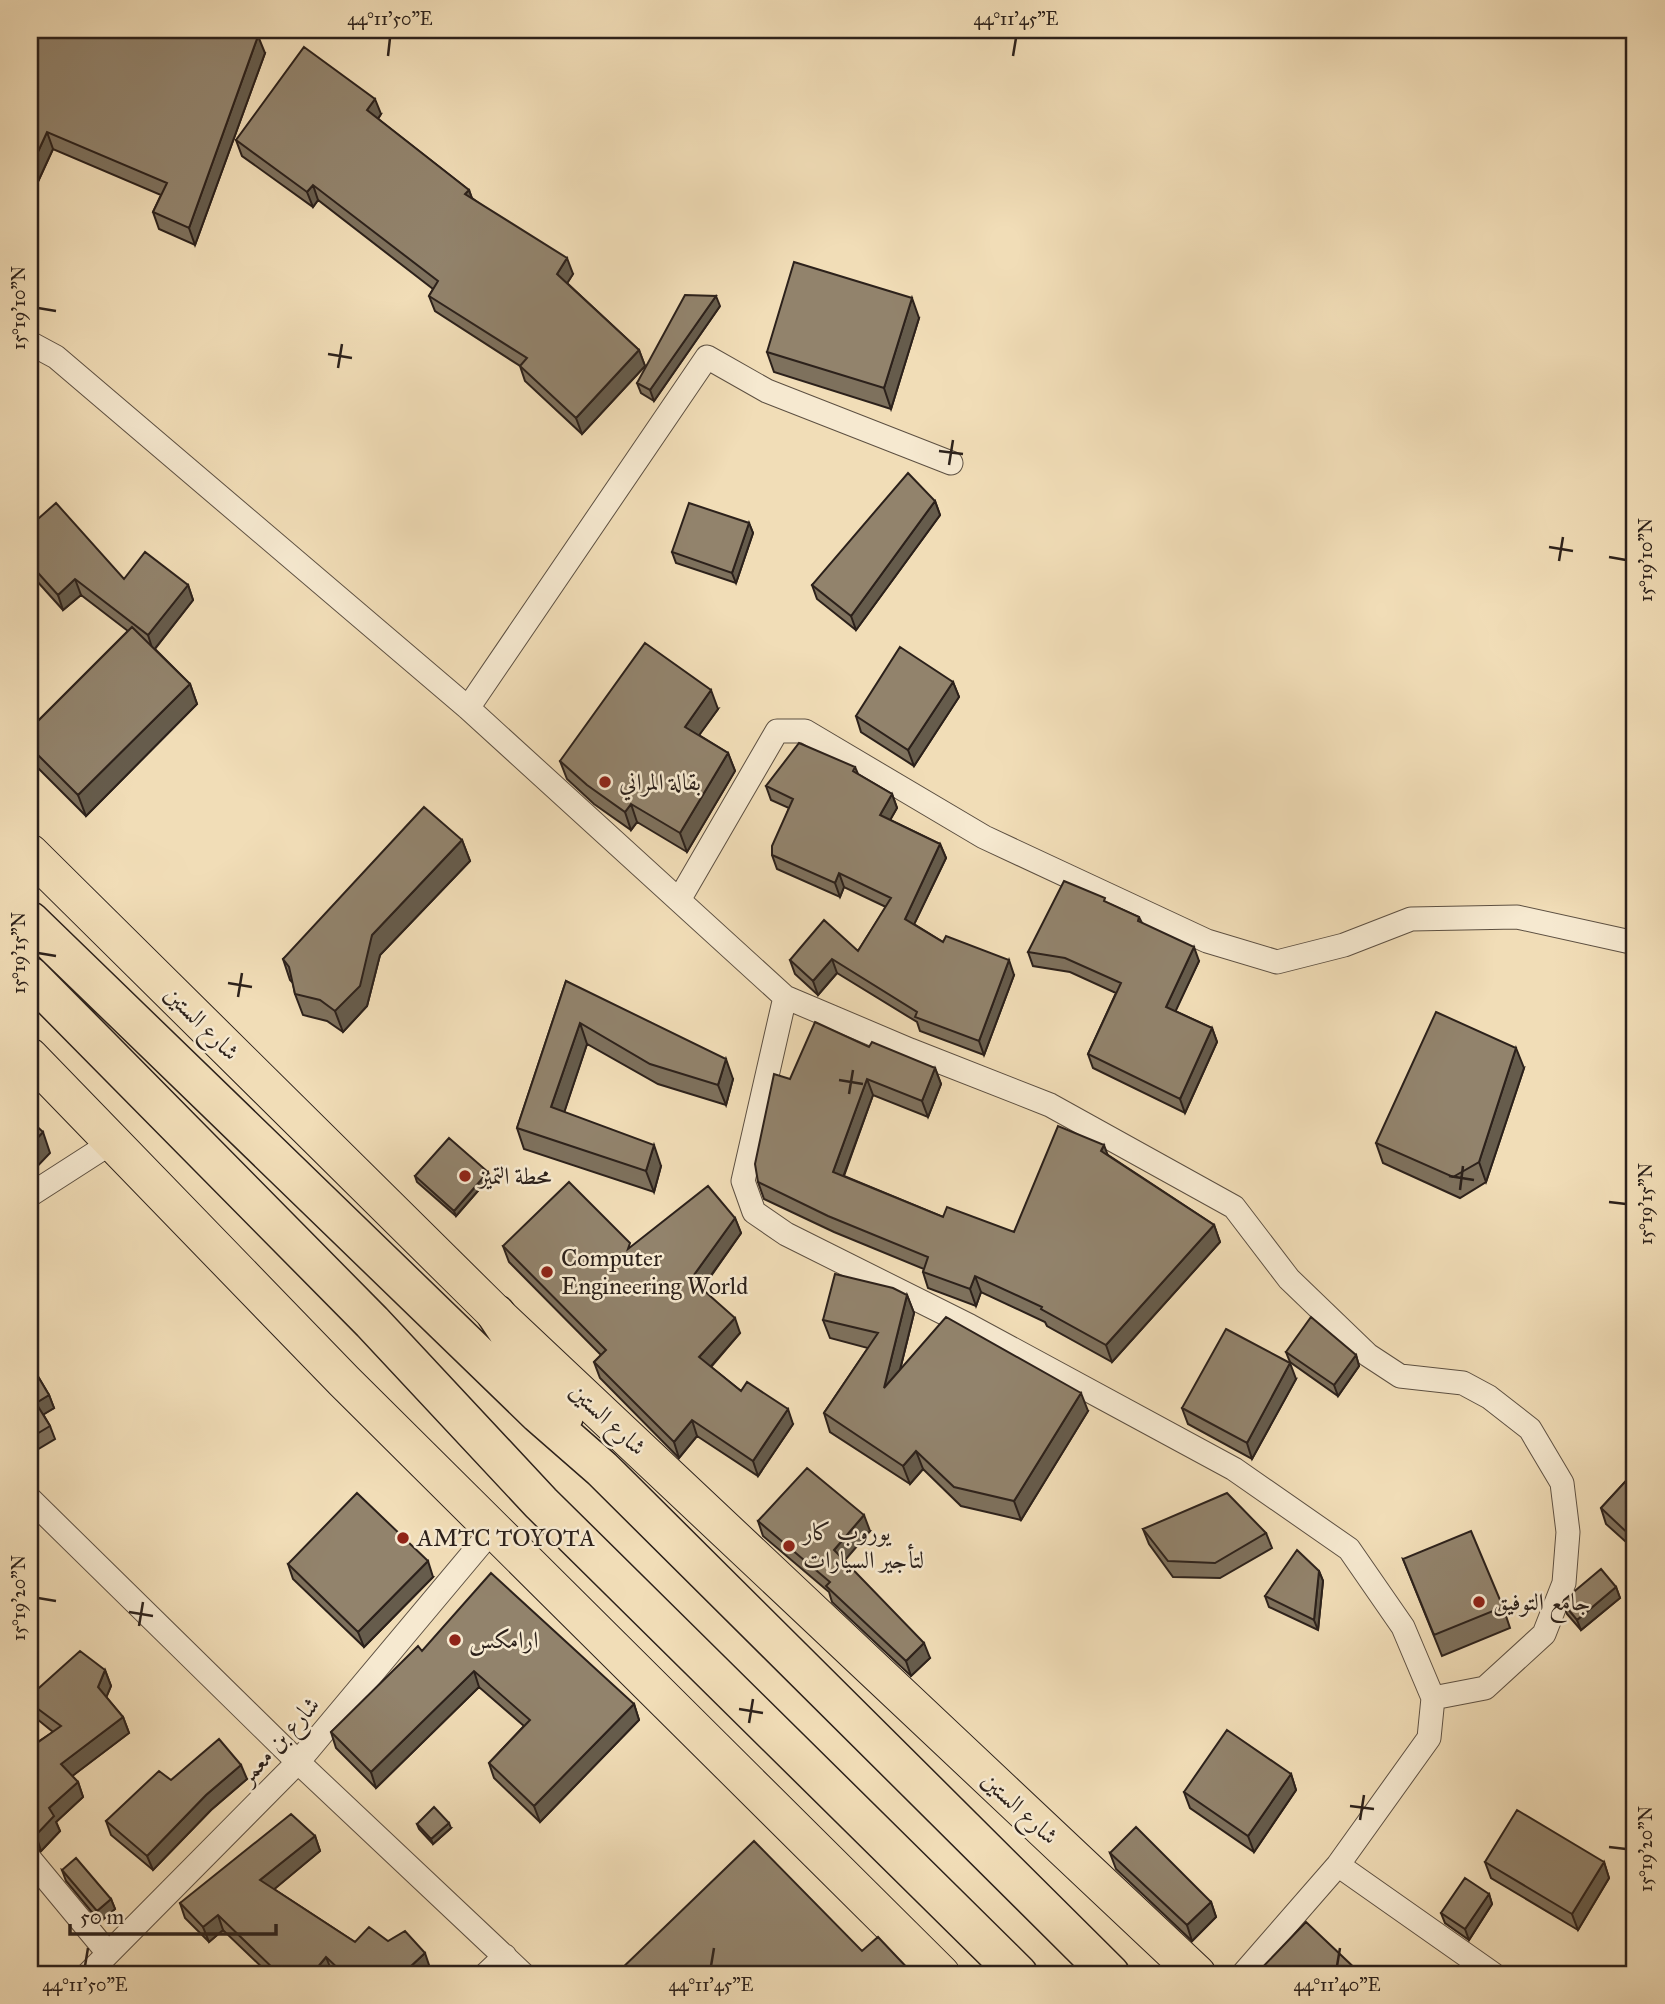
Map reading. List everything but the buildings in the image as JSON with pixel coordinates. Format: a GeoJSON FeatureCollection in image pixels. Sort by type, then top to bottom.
{"type":"FeatureCollection","features":[{"type":"Feature","properties":{"kind":"highway","name":"شارع الستين"},"geometry":{"type":"LineString","coordinates":[[30,921],[539,1414],[602,1469],[1110,1974]]}},
{"type":"Feature","properties":{"kind":"highway"},"geometry":{"type":"LineString","coordinates":[[30,976],[372,1322],[541,1503],[1018,1974]]}},
{"type":"Feature","properties":{"kind":"highway"},"geometry":{"type":"LineString","coordinates":[[496,1314],[602,1469]]}},
{"type":"Feature","properties":{"kind":"main road","name":"شارع الستين"},"geometry":{"type":"LineString","coordinates":[[30,853],[496,1314],[1197,1974]]}},
{"type":"Feature","properties":{"kind":"main road"},"geometry":{"type":"LineString","coordinates":[[30,1057],[344,1381],[941,1974]]}},
{"type":"Feature","properties":{"kind":"street"},"geometry":{"type":"LineString","coordinates":[[30,343],[57,357],[468,708],[785,997],[1050,1105],[1234,1207],[1289,1279],[1368,1355],[1400,1376],[1463,1383],[1489,1397],[1530,1429],[1562,1483],[1568,1532],[1564,1583],[1544,1634],[1485,1688],[1433,1698]]}},
{"type":"Feature","properties":{"kind":"street"},"geometry":{"type":"LineString","coordinates":[[468,708],[707,357],[767,391],[951,463]]}},
{"type":"Feature","properties":{"kind":"street"},"geometry":{"type":"LineString","coordinates":[[679,900],[777,731],[791,729],[805,731],[984,836],[1207,942],[1278,962],[1344,946],[1411,919],[1517,917],[1635,943]]}},
{"type":"Feature","properties":{"kind":"street"},"geometry":{"type":"LineString","coordinates":[[785,997],[743,1181],[754,1212],[786,1234],[970,1326],[1234,1469],[1349,1549],[1403,1627],[1433,1698],[1429,1738],[1338,1865],[1243,1974]]}},
{"type":"Feature","properties":{"kind":"street"},"geometry":{"type":"LineString","coordinates":[[30,1195],[114,1141]]}},
{"type":"Feature","properties":{"kind":"street"},"geometry":{"type":"LineString","coordinates":[[30,1499],[298,1762],[523,1974]]}},
{"type":"Feature","properties":{"kind":"street","name":"شارع بن معمر"},"geometry":{"type":"LineString","coordinates":[[88,1974],[298,1762],[494,1528]]}},
{"type":"Feature","properties":{"kind":"street"},"geometry":{"type":"LineString","coordinates":[[30,1859],[108,1953]]}},
{"type":"Feature","properties":{"kind":"street"},"geometry":{"type":"LineString","coordinates":[[1338,1865],[1493,1974]]}},
{"type":"Feature","properties":{"kind":"street"},"geometry":{"type":"LineString","coordinates":[[486,1974],[505,1956]]}},
{"type":"Feature","properties":{"kind":"place","name":"بقالة المراني"},"geometry":{"type":"Point","coordinates":[605,782]}},
{"type":"Feature","properties":{"kind":"place","name":"محطة التميز"},"geometry":{"type":"Point","coordinates":[465,1176]}},
{"type":"Feature","properties":{"kind":"place","name":"Computer Engineering World"},"geometry":{"type":"Point","coordinates":[547,1272]}},
{"type":"Feature","properties":{"kind":"place","name":"AMTC TOYOTA"},"geometry":{"type":"Point","coordinates":[403,1538]}},
{"type":"Feature","properties":{"kind":"place","name":"يوروب كار لتأجير السيارات"},"geometry":{"type":"Point","coordinates":[789,1546]}},
{"type":"Feature","properties":{"kind":"place","name":"جامع التوفيق"},"geometry":{"type":"Point","coordinates":[1479,1602]}},
{"type":"Feature","properties":{"kind":"place","name":"ارامكس"},"geometry":{"type":"Point","coordinates":[455,1640]}}]}
